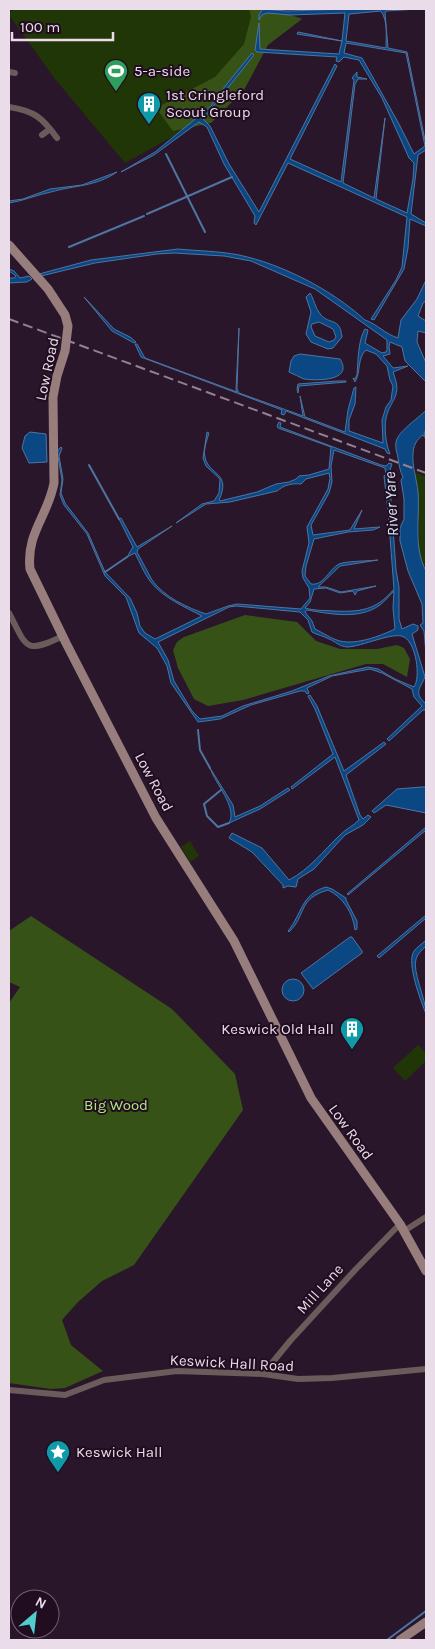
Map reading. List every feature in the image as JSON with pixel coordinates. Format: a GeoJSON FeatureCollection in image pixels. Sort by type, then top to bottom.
{"type":"FeatureCollection","features":[{"type":"Feature","properties":{"kind":"street"},"geometry":{"type":"LineString","coordinates":[[9,107],[34,113],[57,138]]}},
{"type":"Feature","properties":{"kind":"street"},"geometry":{"type":"LineString","coordinates":[[42,135],[50,129]]}},
{"type":"Feature","properties":{"kind":"street","name":"Low Road"},"geometry":{"type":"LineString","coordinates":[[9,245],[34,272],[65,315],[68,331],[65,351],[53,397],[52,420],[55,470],[53,490],[47,510],[32,539],[29,558],[30,569],[36,584],[156,818],[234,941],[311,1098],[402,1227],[426,1271]]}},
{"type":"Feature","properties":{"kind":"street"},"geometry":{"type":"LineString","coordinates":[[9,613],[24,641],[30,646],[38,647],[63,636]]}},
{"type":"Feature","properties":{"kind":"street","name":"Mill Lane"},"geometry":{"type":"LineString","coordinates":[[263,1374],[290,1341],[356,1269],[402,1227],[426,1217]]}},
{"type":"Feature","properties":{"kind":"street","name":"Keswick Hall Road"},"geometry":{"type":"LineString","coordinates":[[9,1390],[63,1395],[104,1380],[177,1371],[263,1374],[298,1379],[332,1378],[426,1369]]}},
{"type":"Feature","properties":{"kind":"street"},"geometry":{"type":"LineString","coordinates":[[400,1640],[426,1622]]}},
{"type":"Feature","properties":{"kind":"green space"},"geometry":{"type":"Polygon","coordinates":[[[15,9],[249,9],[253,45],[212,105],[172,137],[125,163],[55,79],[9,15],[15,9]]]}},
{"type":"Feature","properties":{"kind":"green space"},"geometry":{"type":"Polygon","coordinates":[[[249,9],[275,9],[302,19],[268,45],[244,90],[211,123],[173,131],[156,108],[215,77],[244,44],[251,17],[249,9]]]}},
{"type":"Feature","properties":{"kind":"green space"},"geometry":{"type":"Polygon","coordinates":[[[415,472],[426,477],[426,571],[419,550],[418,490],[414,479],[415,472]]]}},
{"type":"Feature","properties":{"kind":"green space"},"geometry":{"type":"Polygon","coordinates":[[[245,615],[297,622],[316,641],[340,649],[377,649],[397,645],[404,648],[410,659],[407,677],[383,664],[366,664],[243,700],[208,706],[194,699],[178,668],[173,650],[177,642],[184,637],[245,615]]]}},
{"type":"Feature","properties":{"kind":"green space"},"geometry":{"type":"Polygon","coordinates":[[[190,841],[199,856],[190,862],[181,847],[190,841]]]}},
{"type":"Feature","properties":{"kind":"green space","name":"Big Wood"},"geometry":{"type":"Polygon","coordinates":[[[31,916],[172,1009],[235,1074],[243,1110],[134,1265],[102,1281],[78,1302],[62,1320],[71,1345],[103,1371],[65,1388],[51,1389],[9,1383],[9,1003],[20,987],[9,982],[9,931],[31,916]]]}},
{"type":"Feature","properties":{"kind":"green space"},"geometry":{"type":"Polygon","coordinates":[[[418,1045],[426,1053],[426,1061],[405,1081],[393,1068],[418,1045]]]}},
{"type":"Feature","properties":{"kind":"water"},"geometry":{"type":"Polygon","coordinates":[[[261,9],[287,11],[418,9],[386,11],[386,24],[381,11],[349,14],[346,41],[386,48],[386,25],[388,48],[407,52],[426,145],[426,150],[418,155],[411,214],[426,223],[426,226],[410,219],[404,269],[374,320],[371,319],[396,280],[402,267],[407,217],[288,163],[256,225],[254,223],[255,216],[224,164],[207,127],[199,122],[154,155],[121,172],[155,152],[211,106],[252,53],[254,55],[203,119],[210,126],[229,164],[259,212],[335,64],[337,66],[290,159],[341,182],[354,80],[352,78],[357,72],[357,77],[367,79],[358,79],[355,84],[343,183],[374,198],[385,118],[376,199],[407,213],[414,163],[409,158],[382,98],[359,60],[344,57],[339,62],[336,61],[337,57],[257,52],[255,50],[259,23],[260,49],[339,54],[342,41],[345,13],[290,15],[267,13],[262,15],[259,20],[261,9]],[[346,43],[344,53],[362,58],[414,154],[425,146],[406,53],[346,43]]]}},
{"type":"Feature","properties":{"kind":"water"},"geometry":{"type":"Polygon","coordinates":[[[298,32],[342,41],[297,34],[298,32]]]}},
{"type":"Feature","properties":{"kind":"water"},"geometry":{"type":"Polygon","coordinates":[[[117,172],[93,183],[9,203],[9,201],[23,199],[50,189],[82,185],[117,172]]]}},
{"type":"Feature","properties":{"kind":"water"},"geometry":{"type":"Polygon","coordinates":[[[178,249],[239,255],[272,265],[322,289],[365,320],[398,338],[401,320],[417,299],[426,280],[426,301],[423,303],[418,316],[426,321],[426,333],[418,331],[417,342],[426,363],[426,382],[405,361],[402,347],[390,342],[390,354],[383,356],[393,368],[408,366],[393,372],[397,387],[395,397],[388,411],[385,427],[386,441],[390,454],[385,449],[286,411],[284,415],[281,414],[282,410],[141,357],[135,344],[137,344],[145,358],[237,392],[236,390],[239,328],[237,389],[239,393],[303,416],[300,396],[305,417],[345,432],[348,410],[354,388],[356,387],[355,404],[349,420],[349,431],[383,443],[382,420],[386,407],[391,400],[393,386],[387,366],[376,354],[366,350],[361,357],[358,374],[355,382],[353,378],[355,379],[357,375],[360,345],[365,329],[368,330],[365,343],[382,353],[387,350],[387,340],[315,289],[251,261],[224,256],[174,253],[95,263],[41,276],[39,274],[91,260],[178,249]]]}},
{"type":"Feature","properties":{"kind":"water"},"geometry":{"type":"Polygon","coordinates":[[[9,269],[14,271],[20,278],[29,276],[32,279],[27,282],[9,283],[9,278],[16,276],[9,269]]]}},
{"type":"Feature","properties":{"kind":"water"},"geometry":{"type":"Polygon","coordinates":[[[310,293],[321,315],[339,327],[342,337],[333,348],[328,349],[311,342],[306,334],[311,312],[306,297],[310,293]],[[319,322],[312,324],[311,327],[315,336],[329,342],[336,337],[333,329],[319,322]]]}},
{"type":"Feature","properties":{"kind":"water"},"geometry":{"type":"Polygon","coordinates":[[[84,297],[114,329],[136,342],[134,343],[112,331],[84,297]]]}},
{"type":"Feature","properties":{"kind":"water"},"geometry":{"type":"Polygon","coordinates":[[[300,354],[340,359],[343,366],[342,372],[332,378],[304,379],[289,372],[294,356],[300,354]]]}},
{"type":"Feature","properties":{"kind":"water"},"geometry":{"type":"Polygon","coordinates":[[[346,382],[299,386],[298,393],[298,384],[346,382]]]}},
{"type":"Feature","properties":{"kind":"water"},"geometry":{"type":"Polygon","coordinates":[[[426,410],[426,430],[424,433],[426,439],[423,435],[417,441],[413,459],[418,492],[418,542],[426,571],[426,654],[424,631],[420,625],[423,623],[422,604],[408,571],[400,541],[400,528],[404,519],[404,499],[401,480],[403,477],[396,442],[400,434],[426,410]]]}},
{"type":"Feature","properties":{"kind":"water","name":"River Yare"},"geometry":{"type":"Polygon","coordinates":[[[279,422],[281,423],[280,427],[381,465],[392,464],[389,473],[396,570],[399,587],[399,619],[402,629],[413,624],[418,626],[418,630],[412,634],[425,677],[419,694],[426,704],[426,710],[423,710],[389,741],[387,739],[422,706],[414,697],[412,689],[382,673],[370,669],[332,676],[307,688],[309,693],[307,694],[305,691],[300,691],[251,705],[220,719],[198,722],[171,683],[167,666],[157,648],[139,633],[126,597],[105,576],[87,534],[64,505],[60,495],[62,480],[57,451],[61,447],[59,456],[63,479],[61,493],[65,503],[88,533],[105,572],[130,598],[137,613],[140,626],[145,633],[155,639],[202,616],[175,602],[155,587],[146,575],[135,553],[127,557],[133,547],[119,519],[121,518],[137,547],[172,526],[138,549],[137,552],[157,586],[170,597],[184,605],[206,614],[237,604],[301,609],[310,598],[309,588],[303,578],[302,571],[309,543],[307,527],[328,489],[329,473],[306,479],[301,484],[285,486],[277,491],[230,502],[206,504],[176,523],[202,504],[214,501],[219,493],[220,479],[206,466],[203,458],[207,432],[209,433],[205,457],[207,463],[218,475],[223,484],[220,501],[257,492],[276,484],[289,482],[299,476],[329,469],[331,447],[278,428],[279,422]],[[334,450],[331,466],[332,482],[329,493],[311,525],[313,535],[350,530],[362,510],[354,529],[380,527],[373,530],[348,532],[314,539],[305,576],[311,584],[316,584],[323,580],[339,564],[378,560],[340,566],[318,587],[326,587],[341,592],[376,586],[357,591],[355,595],[353,591],[340,593],[326,588],[314,589],[310,602],[305,608],[333,611],[366,609],[381,602],[394,589],[384,476],[386,474],[385,468],[334,450]],[[394,591],[380,605],[363,613],[345,615],[307,610],[305,612],[315,629],[340,641],[354,642],[375,637],[395,629],[394,591]],[[229,607],[158,642],[168,660],[174,681],[192,711],[200,719],[222,716],[243,706],[292,691],[329,676],[368,667],[378,669],[414,687],[417,676],[416,660],[412,646],[404,637],[393,636],[347,647],[312,632],[308,620],[300,612],[229,607]]]}},
{"type":"Feature","properties":{"kind":"water"},"geometry":{"type":"Polygon","coordinates":[[[30,432],[46,434],[47,462],[29,463],[22,448],[25,436],[30,432]]]}},
{"type":"Feature","properties":{"kind":"water"},"geometry":{"type":"Polygon","coordinates":[[[310,695],[317,706],[344,771],[384,742],[386,744],[346,775],[360,815],[363,819],[368,815],[371,817],[363,825],[345,835],[314,869],[298,879],[296,887],[288,886],[283,888],[283,885],[252,852],[229,838],[232,833],[262,848],[289,880],[310,865],[342,833],[359,820],[335,757],[292,789],[291,787],[333,754],[308,696],[310,695]]]}},
{"type":"Feature","properties":{"kind":"water"},"geometry":{"type":"Polygon","coordinates":[[[210,768],[233,805],[235,817],[260,806],[288,788],[290,790],[260,809],[229,823],[231,810],[210,768]]]}},
{"type":"Feature","properties":{"kind":"water"},"geometry":{"type":"Polygon","coordinates":[[[426,787],[426,813],[386,805],[374,813],[372,811],[397,789],[426,787]]]}},
{"type":"Feature","properties":{"kind":"water"},"geometry":{"type":"Polygon","coordinates":[[[426,827],[426,830],[347,894],[426,827]]]}},
{"type":"Feature","properties":{"kind":"water"},"geometry":{"type":"Polygon","coordinates":[[[326,887],[346,898],[357,921],[357,929],[355,930],[352,918],[343,901],[328,890],[311,898],[295,926],[289,932],[311,894],[326,887]]]}},
{"type":"Feature","properties":{"kind":"water"},"geometry":{"type":"Polygon","coordinates":[[[426,915],[426,918],[379,958],[377,956],[426,915]]]}},
{"type":"Feature","properties":{"kind":"water"},"geometry":{"type":"Polygon","coordinates":[[[352,937],[362,953],[313,989],[301,973],[352,937]]]}},
{"type":"Feature","properties":{"kind":"water"},"geometry":{"type":"Polygon","coordinates":[[[426,940],[426,946],[418,955],[415,964],[426,1014],[415,982],[412,957],[414,951],[426,940]]]}},
{"type":"Feature","properties":{"kind":"water"},"geometry":{"type":"Polygon","coordinates":[[[289,979],[297,979],[304,986],[304,994],[297,1001],[289,1001],[282,994],[282,986],[289,979]]]}},
{"type":"Feature","properties":{"kind":"waterway"},"geometry":{"type":"LineString","coordinates":[[166,154],[205,232]]}},
{"type":"Feature","properties":{"kind":"waterway"},"geometry":{"type":"LineString","coordinates":[[147,214],[232,177]]}},
{"type":"Feature","properties":{"kind":"waterway"},"geometry":{"type":"LineString","coordinates":[[69,247],[144,216]]}},
{"type":"Feature","properties":{"kind":"waterway"},"geometry":{"type":"LineString","coordinates":[[89,465],[119,519]]}},
{"type":"Feature","properties":{"kind":"waterway"},"geometry":{"type":"LineString","coordinates":[[105,572],[127,557]]}},
{"type":"Feature","properties":{"kind":"waterway"},"geometry":{"type":"LineString","coordinates":[[198,730],[200,750],[210,768]]}},
{"type":"Feature","properties":{"kind":"waterway"},"geometry":{"type":"LineString","coordinates":[[221,790],[204,804],[207,816],[218,827],[229,823]]}},
{"type":"Feature","properties":{"kind":"waterway"},"geometry":{"type":"LineString","coordinates":[[387,1640],[426,1611]]}},
{"type":"Feature","properties":{"kind":"railway"},"geometry":{"type":"LineString","coordinates":[[9,319],[426,473]]}},
{"type":"Feature","properties":{"kind":"place","name":"5-a-side"},"geometry":{"type":"Point","coordinates":[116,92]}},
{"type":"Feature","properties":{"kind":"place","name":"1st Cringleford Scout Group"},"geometry":{"type":"Point","coordinates":[149,125]}},
{"type":"Feature","properties":{"kind":"place","name":"Keswick Old Hall"},"geometry":{"type":"Point","coordinates":[352,1050]}},
{"type":"Feature","properties":{"kind":"place","name":"Keswick Hall"},"geometry":{"type":"Point","coordinates":[58,1473]}}]}
